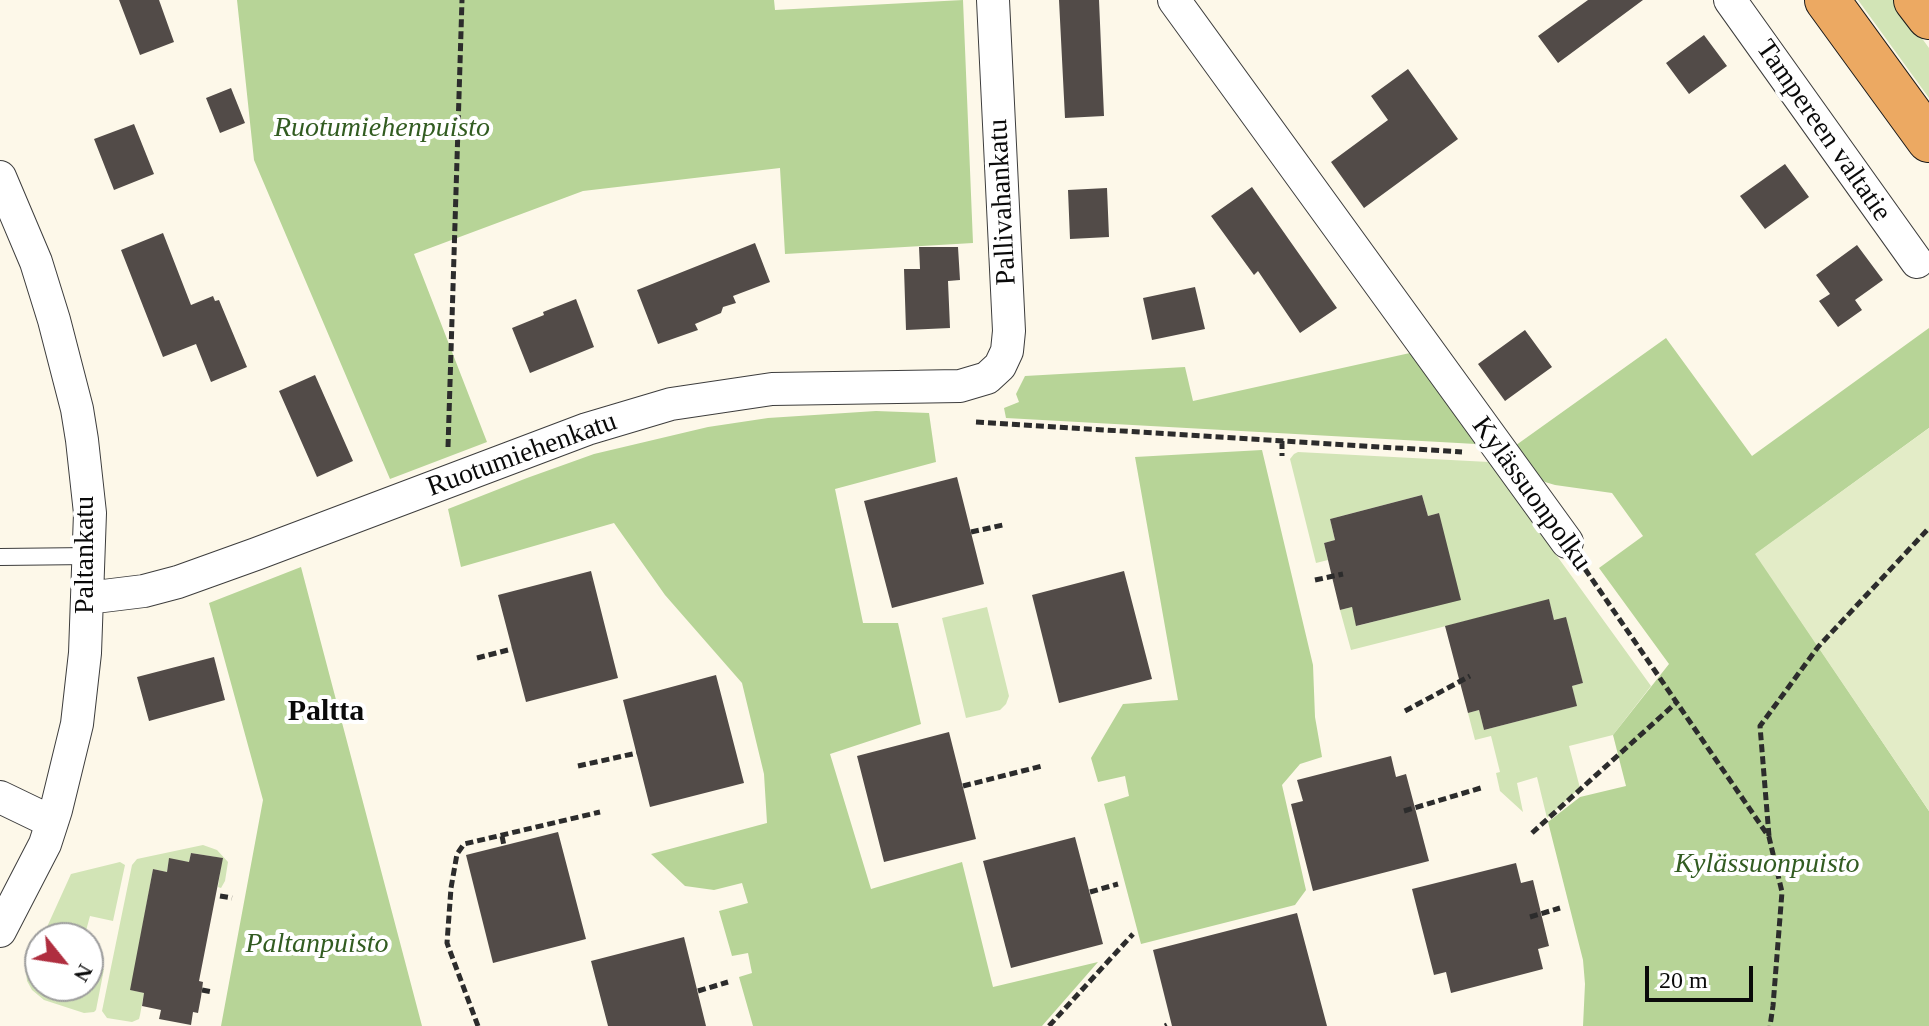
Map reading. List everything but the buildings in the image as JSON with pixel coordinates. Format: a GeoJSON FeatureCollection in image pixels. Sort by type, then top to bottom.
{"type":"FeatureCollection","features":[{"type":"Feature","properties":{"kind":"highway"},"geometry":{"type":"LineString","coordinates":[[1827,0],[1929,140]]}},
{"type":"Feature","properties":{"kind":"highway"},"geometry":{"type":"LineString","coordinates":[[1916,0],[1929,17]]}},
{"type":"Feature","properties":{"kind":"street","name":"Pallivahankatu"},"geometry":{"type":"LineString","coordinates":[[970,384],[987,378],[1000,366],[1007,351],[1009,331],[993,0]]}},
{"type":"Feature","properties":{"kind":"street","name":"Kylässuonpolku"},"geometry":{"type":"LineString","coordinates":[[1174,0],[1567,542]]}},
{"type":"Feature","properties":{"kind":"street","name":"Tampereen valtatie"},"geometry":{"type":"LineString","coordinates":[[1730,0],[1917,262]]}},
{"type":"Feature","properties":{"kind":"street","name":"Paltankatu"},"geometry":{"type":"LineString","coordinates":[[0,177],[36,262],[54,320],[77,409],[90,513],[85,653],[77,724],[43,849],[0,931]]}},
{"type":"Feature","properties":{"kind":"street","name":"Ruotumiehenkatu"},"geometry":{"type":"LineString","coordinates":[[87,598],[144,591],[178,582],[587,429],[671,404],[772,389],[970,384]]}},
{"type":"Feature","properties":{"kind":"street"},"geometry":{"type":"LineString","coordinates":[[0,797],[52,822]]}},
{"type":"Feature","properties":{"kind":"lane"},"geometry":{"type":"LineString","coordinates":[[0,557],[89,556]]}},
{"type":"Feature","properties":{"kind":"path"},"geometry":{"type":"LineString","coordinates":[[447,482],[462,0]]}},
{"type":"Feature","properties":{"kind":"path"},"geometry":{"type":"LineString","coordinates":[[976,422],[1503,455]]}},
{"type":"Feature","properties":{"kind":"path"},"geometry":{"type":"LineString","coordinates":[[1282,441],[1282,456]]}},
{"type":"Feature","properties":{"kind":"path"},"geometry":{"type":"LineString","coordinates":[[971,532],[1003,525]]}},
{"type":"Feature","properties":{"kind":"path"},"geometry":{"type":"LineString","coordinates":[[1769,837],[1760,726],[1818,647],[1929,528]]}},
{"type":"Feature","properties":{"kind":"path","name":"Kylässuonpolku"},"geometry":{"type":"LineString","coordinates":[[1567,542],[1769,837],[1782,892],[1770,1026]]}},
{"type":"Feature","properties":{"kind":"path"},"geometry":{"type":"LineString","coordinates":[[1315,580],[1343,574]]}},
{"type":"Feature","properties":{"kind":"path"},"geometry":{"type":"LineString","coordinates":[[477,658],[512,649]]}},
{"type":"Feature","properties":{"kind":"path"},"geometry":{"type":"LineString","coordinates":[[1405,711],[1470,676]]}},
{"type":"Feature","properties":{"kind":"path"},"geometry":{"type":"LineString","coordinates":[[1532,833],[1677,702]]}},
{"type":"Feature","properties":{"kind":"path"},"geometry":{"type":"LineString","coordinates":[[578,766],[637,753]]}},
{"type":"Feature","properties":{"kind":"path"},"geometry":{"type":"LineString","coordinates":[[963,786],[1042,766]]}},
{"type":"Feature","properties":{"kind":"path"},"geometry":{"type":"LineString","coordinates":[[1404,811],[1484,787]]}},
{"type":"Feature","properties":{"kind":"path"},"geometry":{"type":"LineString","coordinates":[[478,1026],[447,943],[457,854],[464,844],[600,812]]}},
{"type":"Feature","properties":{"kind":"path"},"geometry":{"type":"LineString","coordinates":[[502,836],[504,846]]}},
{"type":"Feature","properties":{"kind":"path"},"geometry":{"type":"LineString","coordinates":[[1090,892],[1118,884]]}},
{"type":"Feature","properties":{"kind":"path"},"geometry":{"type":"LineString","coordinates":[[220,896],[232,898]]}},
{"type":"Feature","properties":{"kind":"path"},"geometry":{"type":"LineString","coordinates":[[1530,917],[1560,908]]}},
{"type":"Feature","properties":{"kind":"path"},"geometry":{"type":"LineString","coordinates":[[1049,1026],[1133,934]]}},
{"type":"Feature","properties":{"kind":"path"},"geometry":{"type":"LineString","coordinates":[[698,991],[728,982]]}},
{"type":"Feature","properties":{"kind":"path"},"geometry":{"type":"LineString","coordinates":[[202,990],[212,992]]}},
{"type":"Feature","properties":{"kind":"green space","name":"Ruotumiehenpuisto"},"geometry":{"type":"Polygon","coordinates":[[[237,0],[774,0],[775,10],[963,0],[973,243],[785,254],[780,168],[583,191],[414,254],[487,442],[390,479],[254,160],[237,0]]]}},
{"type":"Feature","properties":{"kind":"green space"},"geometry":{"type":"Polygon","coordinates":[[[1858,0],[1894,0],[1929,48],[1929,98],[1858,0]]]}},
{"type":"Feature","properties":{"kind":"green space","name":"Kylässuonpuisto"},"geometry":{"type":"Polygon","coordinates":[[[1929,328],[1929,428],[1756,554],[1929,811],[1929,1026],[1583,1026],[1583,960],[1548,822],[1580,797],[1626,786],[1613,735],[1669,664],[1599,568],[1643,536],[1612,493],[1545,482],[1531,473],[1512,448],[1666,338],[1752,456],[1929,328]]]}},
{"type":"Feature","properties":{"kind":"green space"},"geometry":{"type":"Polygon","coordinates":[[[1410,353],[1476,444],[1006,418],[1004,408],[1019,402],[1016,394],[1025,376],[1185,367],[1193,401],[1410,353]]]}},
{"type":"Feature","properties":{"kind":"green space"},"geometry":{"type":"Polygon","coordinates":[[[876,411],[929,413],[936,462],[835,489],[863,623],[898,623],[921,724],[830,754],[871,889],[962,862],[993,987],[1098,962],[1042,1026],[753,1026],[739,977],[752,973],[748,953],[732,956],[719,911],[748,903],[742,883],[714,890],[685,886],[651,854],[767,823],[764,774],[742,683],[665,595],[614,523],[461,567],[448,509],[527,478],[594,454],[708,427],[768,418],[876,411]]]}},
{"type":"Feature","properties":{"kind":"green space"},"geometry":{"type":"Polygon","coordinates":[[[1929,428],[1929,811],[1755,554],[1929,428]]]}},
{"type":"Feature","properties":{"kind":"green space"},"geometry":{"type":"Polygon","coordinates":[[[1262,450],[1313,665],[1315,717],[1322,757],[1300,764],[1282,785],[1306,890],[1295,905],[1141,944],[1104,804],[1129,796],[1125,776],[1098,782],[1091,758],[1123,704],[1178,700],[1135,457],[1262,450]]]}},
{"type":"Feature","properties":{"kind":"green space"},"geometry":{"type":"Polygon","coordinates":[[[1298,452],[1489,462],[1651,686],[1613,735],[1569,746],[1580,788],[1547,818],[1537,777],[1517,783],[1523,812],[1500,791],[1496,773],[1500,772],[1491,736],[1475,740],[1468,713],[1479,710],[1484,730],[1576,706],[1572,686],[1583,683],[1578,666],[1554,620],[1549,600],[1351,650],[1340,610],[1352,607],[1357,626],[1449,602],[1439,513],[1428,516],[1422,495],[1330,519],[1335,540],[1324,543],[1328,560],[1316,563],[1290,459],[1298,452]]]}},
{"type":"Feature","properties":{"kind":"green space","name":"Paltanpuisto"},"geometry":{"type":"Polygon","coordinates":[[[301,567],[422,1026],[221,1026],[263,800],[209,603],[301,567]]]}},
{"type":"Feature","properties":{"kind":"green space"},"geometry":{"type":"Polygon","coordinates":[[[987,607],[1009,696],[1000,710],[966,718],[942,618],[987,607]]]}},
{"type":"Feature","properties":{"kind":"green space"},"geometry":{"type":"Polygon","coordinates":[[[203,845],[217,850],[228,862],[221,888],[218,887],[222,858],[191,853],[189,862],[169,859],[167,872],[153,869],[131,990],[144,993],[139,1019],[132,1022],[107,1018],[102,1011],[132,865],[137,859],[203,845]]]}},
{"type":"Feature","properties":{"kind":"green space"},"geometry":{"type":"Polygon","coordinates":[[[120,862],[125,865],[113,921],[90,916],[88,922],[49,922],[71,874],[120,862]]]}},
{"type":"Feature","properties":{"kind":"green space"},"geometry":{"type":"Polygon","coordinates":[[[50,1002],[98,1002],[94,1012],[84,1013],[50,1002]]]}},
{"type":"Feature","properties":{"kind":"district","name":"Paltta"},"geometry":{"type":"Point","coordinates":[326,712]}}]}
